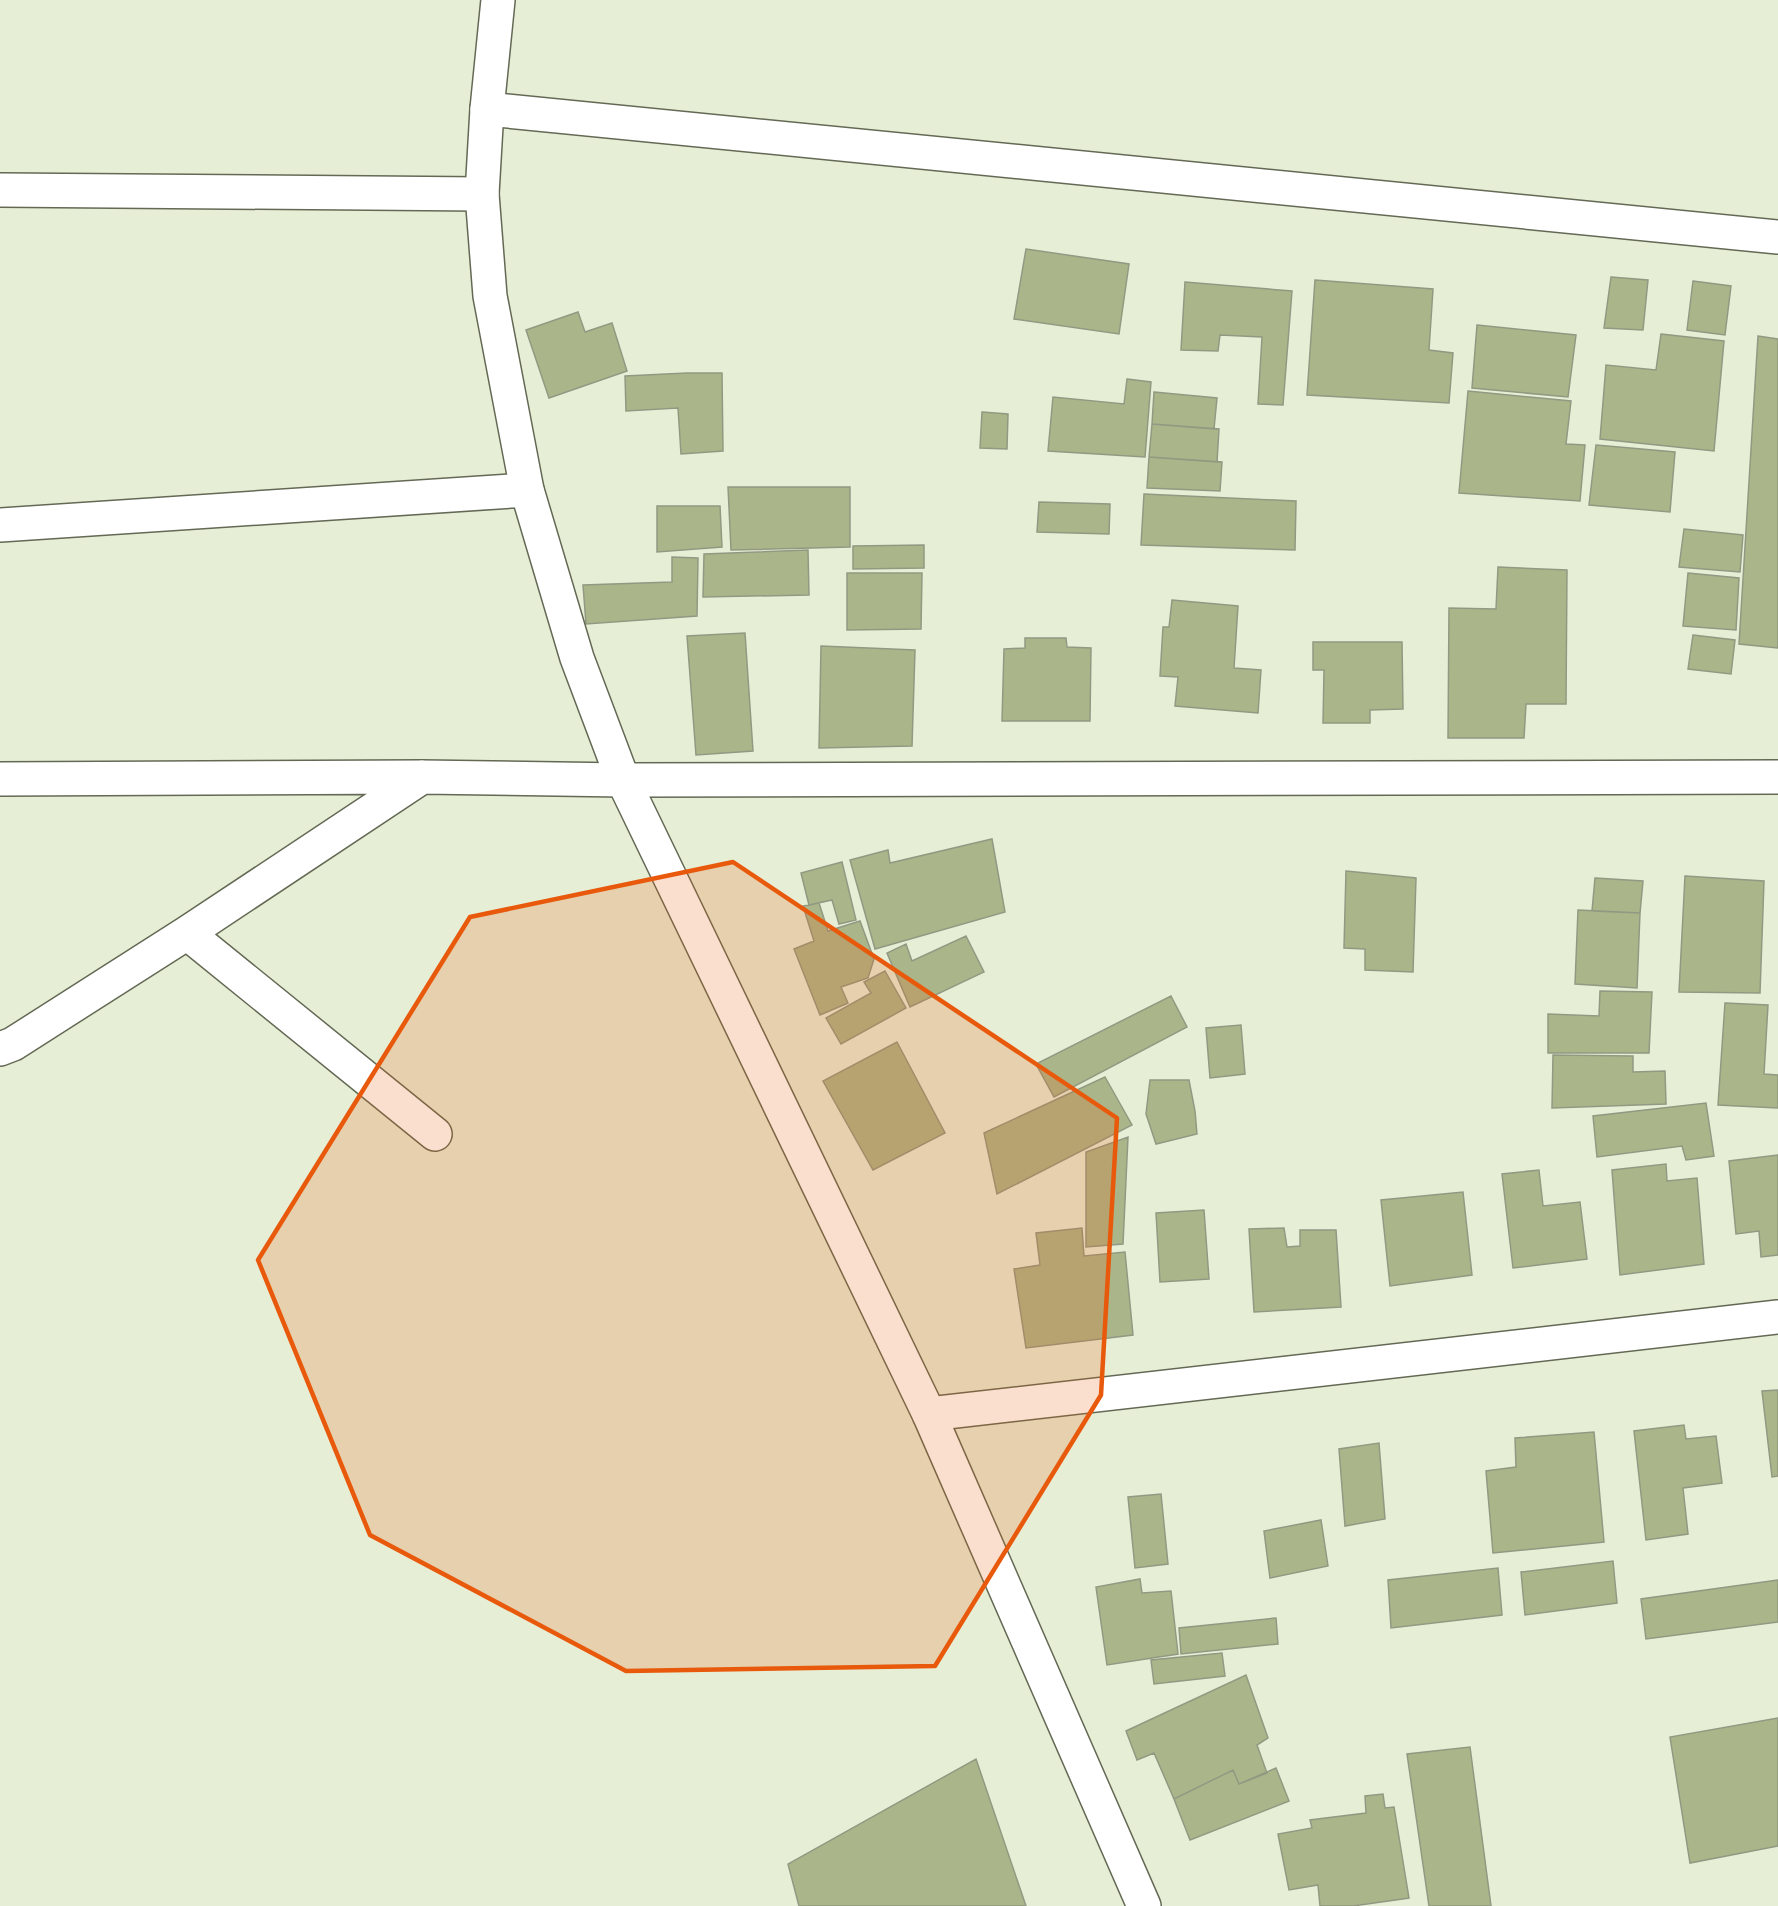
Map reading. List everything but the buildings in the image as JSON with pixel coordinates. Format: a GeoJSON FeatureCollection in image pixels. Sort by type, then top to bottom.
{"type":"FeatureCollection","features":[{"type":"Feature","properties":{"kind":"street"},"geometry":{"type":"LineString","coordinates":[[498,0],[482,194],[490,296],[527,490],[577,658],[623,780],[929,1414],[1144,1906]]}},
{"type":"Feature","properties":{"kind":"street"},"geometry":{"type":"LineString","coordinates":[[488,109],[1778,237]]}},
{"type":"Feature","properties":{"kind":"street"},"geometry":{"type":"LineString","coordinates":[[0,190],[482,194]]}},
{"type":"Feature","properties":{"kind":"street"},"geometry":{"type":"LineString","coordinates":[[0,525],[527,490]]}},
{"type":"Feature","properties":{"kind":"street"},"geometry":{"type":"LineString","coordinates":[[0,1049],[13,1044],[187,933],[422,777]]}},
{"type":"Feature","properties":{"kind":"street"},"geometry":{"type":"LineString","coordinates":[[0,779],[1778,777]]}},
{"type":"Feature","properties":{"kind":"street"},"geometry":{"type":"LineString","coordinates":[[187,933],[435,1134]]}},
{"type":"Feature","properties":{"kind":"street"},"geometry":{"type":"LineString","coordinates":[[929,1414],[1778,1317]]}},
{"type":"Feature","properties":{"kind":"highlighted area"},"geometry":{"type":"Polygon","coordinates":[[[733,862],[1117,1118],[1101,1395],[935,1666],[626,1671],[370,1535],[258,1260],[470,917],[733,862]]]}}]}
